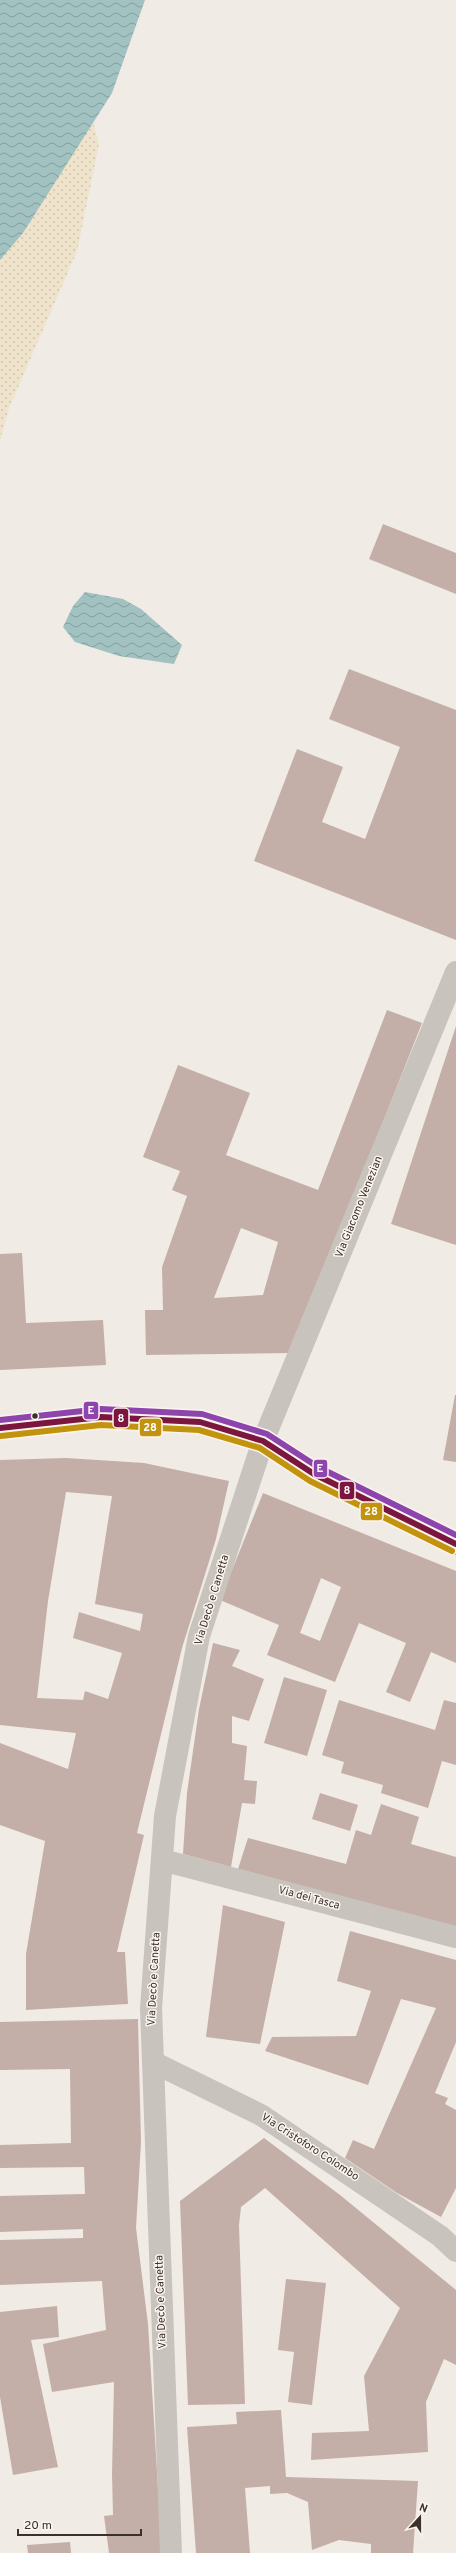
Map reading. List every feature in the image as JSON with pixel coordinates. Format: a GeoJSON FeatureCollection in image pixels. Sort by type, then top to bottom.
{"type":"FeatureCollection","features":[{"type":"Feature","properties":{"kind":"main road"},"geometry":{"type":"LineString","coordinates":[[0,1428],[101,1417],[200,1422],[263,1441],[314,1474],[456,1544]]}},
{"type":"Feature","properties":{"kind":"street","name":"Via Giacomo Venezian"},"geometry":{"type":"LineString","coordinates":[[263,1441],[456,972]]}},
{"type":"Feature","properties":{"kind":"street","name":"Via Decò e Canetta"},"geometry":{"type":"LineString","coordinates":[[171,2553],[151,2008],[165,1816],[199,1636],[263,1441]]}},
{"type":"Feature","properties":{"kind":"street","name":"Via dei Tasca"},"geometry":{"type":"LineString","coordinates":[[162,1860],[456,1937]]}},
{"type":"Feature","properties":{"kind":"street","name":"Via Cristoforo Colombo"},"geometry":{"type":"LineString","coordinates":[[153,2062],[261,2115],[440,2236],[456,2251]]}},
{"type":"Feature","properties":{"kind":"sand"},"geometry":{"type":"Polygon","coordinates":[[[93,122],[99,144],[77,251],[9,408],[0,441],[0,260],[23,233],[93,122]]]}},
{"type":"Feature","properties":{"kind":"water"},"geometry":{"type":"Polygon","coordinates":[[[0,0],[145,0],[112,93],[23,233],[0,260],[0,0]]]}},
{"type":"Feature","properties":{"kind":"water"},"geometry":{"type":"Polygon","coordinates":[[[85,592],[123,599],[141,609],[182,645],[174,664],[119,656],[75,642],[63,627],[73,606],[85,592]]]}},
{"type":"Feature","properties":{"kind":"building"},"geometry":{"type":"Polygon","coordinates":[[[383,524],[456,553],[456,594],[369,559],[383,524]]]}},
{"type":"Feature","properties":{"kind":"building"},"geometry":{"type":"Polygon","coordinates":[[[349,669],[456,710],[456,940],[254,861],[297,749],[343,767],[322,822],[365,839],[400,747],[329,719],[349,669]]]}},
{"type":"Feature","properties":{"kind":"building"},"geometry":{"type":"Polygon","coordinates":[[[387,1010],[422,1023],[292,1353],[146,1355],[145,1310],[163,1310],[162,1267],[187,1196],[172,1190],[180,1171],[143,1157],[178,1065],[250,1093],[226,1155],[318,1190],[387,1010]],[[241,1228],[214,1298],[263,1295],[278,1242],[241,1228]]]}},
{"type":"Feature","properties":{"kind":"building"},"geometry":{"type":"Polygon","coordinates":[[[456,1026],[456,1245],[391,1224],[456,1026]]]}},
{"type":"Feature","properties":{"kind":"building"},"geometry":{"type":"Polygon","coordinates":[[[22,1253],[26,1323],[103,1320],[106,1365],[0,1370],[0,1254],[22,1253]]]}},
{"type":"Feature","properties":{"kind":"building"},"geometry":{"type":"Polygon","coordinates":[[[456,1395],[456,1462],[443,1460],[456,1395]]]}},
{"type":"Feature","properties":{"kind":"building"},"geometry":{"type":"Polygon","coordinates":[[[66,1458],[144,1463],[229,1481],[216,1539],[182,1648],[137,1833],[144,1835],[117,1952],[125,1952],[128,2004],[26,2010],[26,1954],[45,1841],[0,1825],[0,1743],[68,1769],[76,1733],[0,1725],[0,1460],[66,1458]],[[66,1492],[48,1601],[37,1698],[83,1700],[85,1691],[108,1699],[122,1653],[73,1638],[79,1612],[140,1631],[143,1614],[95,1604],[112,1496],[66,1492]]]}},
{"type":"Feature","properties":{"kind":"building"},"geometry":{"type":"Polygon","coordinates":[[[263,1493],[456,1571],[456,1663],[431,1652],[410,1702],[386,1692],[406,1643],[359,1623],[335,1682],[267,1655],[279,1625],[220,1600],[263,1493]],[[321,1578],[300,1633],[320,1641],[341,1587],[321,1578]]]}},
{"type":"Feature","properties":{"kind":"building"},"geometry":{"type":"Polygon","coordinates":[[[213,1643],[240,1650],[232,1666],[264,1679],[249,1721],[232,1716],[232,1743],[247,1746],[244,1780],[257,1781],[255,1804],[242,1803],[231,1867],[183,1854],[187,1793],[199,1709],[213,1643]]]}},
{"type":"Feature","properties":{"kind":"building"},"geometry":{"type":"Polygon","coordinates":[[[284,1677],[327,1690],[307,1756],[264,1743],[284,1677]]]}},
{"type":"Feature","properties":{"kind":"building"},"geometry":{"type":"Polygon","coordinates":[[[339,1700],[435,1730],[444,1700],[456,1703],[456,1765],[442,1761],[428,1808],[381,1793],[383,1785],[341,1773],[344,1762],[322,1755],[339,1700]]]}},
{"type":"Feature","properties":{"kind":"building"},"geometry":{"type":"Polygon","coordinates":[[[320,1793],[358,1805],[350,1831],[312,1819],[320,1793]]]}},
{"type":"Feature","properties":{"kind":"building"},"geometry":{"type":"Polygon","coordinates":[[[381,1804],[419,1817],[411,1844],[456,1857],[456,1927],[238,1869],[248,1838],[346,1864],[356,1830],[371,1835],[381,1804]]]}},
{"type":"Feature","properties":{"kind":"building"},"geometry":{"type":"Polygon","coordinates":[[[223,1905],[285,1922],[260,2044],[206,2037],[223,1905]]]}},
{"type":"Feature","properties":{"kind":"building"},"geometry":{"type":"Polygon","coordinates":[[[350,1931],[456,1960],[456,2042],[435,2093],[448,2098],[445,2104],[456,2110],[456,2188],[441,2217],[397,2193],[345,2158],[353,2140],[374,2149],[436,2008],[401,1999],[368,2085],[265,2051],[272,2037],[356,2036],[371,1991],[337,1981],[350,1931]]]}},
{"type":"Feature","properties":{"kind":"building"},"geometry":{"type":"Polygon","coordinates":[[[138,2019],[141,2142],[136,2228],[148,2324],[162,2553],[109,2553],[104,2516],[113,2515],[112,2474],[114,2382],[52,2392],[43,2344],[106,2330],[102,2281],[0,2285],[0,2240],[83,2238],[83,2229],[0,2232],[0,2196],[85,2194],[84,2167],[0,2168],[0,2145],[71,2143],[70,2069],[0,2070],[0,2022],[138,2019]]]}},
{"type":"Feature","properties":{"kind":"building"},"geometry":{"type":"Polygon","coordinates":[[[264,2138],[340,2195],[456,2290],[456,2365],[444,2359],[426,2402],[428,2452],[311,2460],[312,2433],[369,2431],[364,2376],[400,2308],[265,2188],[241,2207],[239,2225],[245,2404],[188,2405],[180,2201],[264,2138]]]}},
{"type":"Feature","properties":{"kind":"building"},"geometry":{"type":"Polygon","coordinates":[[[286,2279],[326,2283],[312,2405],[288,2402],[294,2352],[278,2350],[286,2279]]]}},
{"type":"Feature","properties":{"kind":"building"},"geometry":{"type":"Polygon","coordinates":[[[57,2306],[59,2337],[31,2340],[58,2467],[13,2475],[0,2397],[0,2312],[57,2306]]]}},
{"type":"Feature","properties":{"kind":"building"},"geometry":{"type":"Polygon","coordinates":[[[281,2410],[286,2477],[418,2481],[413,2553],[371,2553],[371,2544],[339,2540],[312,2550],[308,2502],[287,2493],[270,2494],[270,2486],[245,2488],[250,2553],[196,2553],[187,2427],[237,2424],[236,2412],[281,2410]]]}},
{"type":"Feature","properties":{"kind":"building"},"geometry":{"type":"Polygon","coordinates":[[[70,2542],[71,2553],[28,2553],[27,2545],[70,2542]]]}},
{"type":"Feature","properties":{"kind":"transit line","name":"E"},"geometry":{"type":"LineString","coordinates":[[0,1420],[101,1409],[202,1414],[267,1434],[318,1467],[456,1535]]}},
{"type":"Feature","properties":{"kind":"transit line","name":"8"},"geometry":{"type":"LineString","coordinates":[[0,1428],[101,1417],[200,1422],[263,1441],[314,1474],[456,1544]]}},
{"type":"Feature","properties":{"kind":"transit line","name":"28"},"geometry":{"type":"LineString","coordinates":[[1,1436],[101,1425],[199,1430],[260,1448],[310,1481],[452,1551]]}}]}
